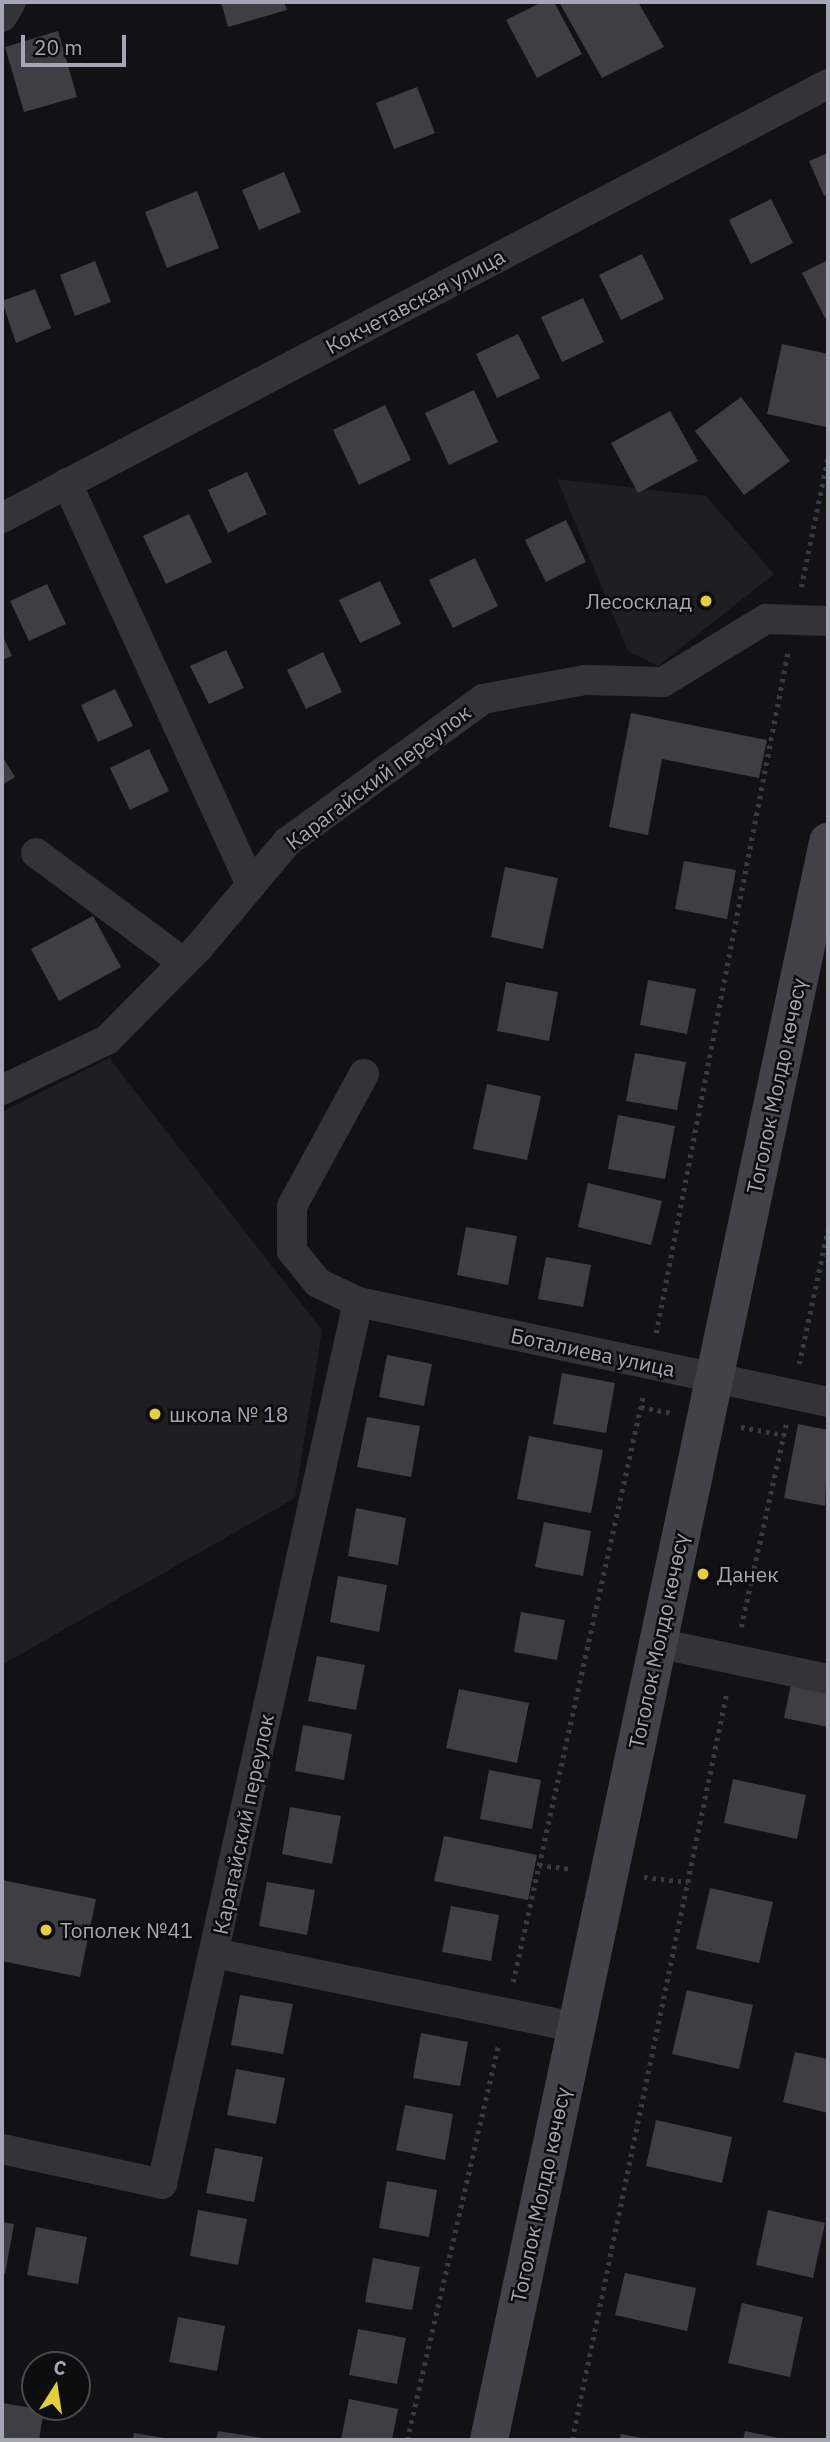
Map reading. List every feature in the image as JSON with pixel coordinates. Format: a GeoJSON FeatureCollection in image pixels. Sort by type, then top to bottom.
{"type":"FeatureCollection","features":[{"type":"Feature","properties":{"kind":"main road","name":"Тоголок Молдо көчөсү"},"geometry":{"type":"LineString","coordinates":[[489,2440],[828,842]]}},
{"type":"Feature","properties":{"kind":"street"},"geometry":{"type":"LineString","coordinates":[[2,17],[11,2]]}},
{"type":"Feature","properties":{"kind":"street","name":"Кокчетавская улица"},"geometry":{"type":"LineString","coordinates":[[2,518],[828,84]]}},
{"type":"Feature","properties":{"kind":"street"},"geometry":{"type":"LineString","coordinates":[[67,483],[251,884]]}},
{"type":"Feature","properties":{"kind":"street","name":"Карагайский переулок"},"geometry":{"type":"LineString","coordinates":[[2,1090],[107,1040],[184,963],[287,842],[483,699],[586,680],[663,682],[766,618],[795,615],[828,621]]}},
{"type":"Feature","properties":{"kind":"street"},"geometry":{"type":"LineString","coordinates":[[36,853],[184,963]]}},
{"type":"Feature","properties":{"kind":"street","name":"Боталиева улица"},"geometry":{"type":"LineString","coordinates":[[364,1074],[292,1206],[287,1229],[307,1274],[358,1302],[828,1402]]}},
{"type":"Feature","properties":{"kind":"street","name":"Карагайский переулок"},"geometry":{"type":"LineString","coordinates":[[2,2149],[162,2184],[358,1302]]}},
{"type":"Feature","properties":{"kind":"street"},"geometry":{"type":"LineString","coordinates":[[657,1643],[828,1679]]}},
{"type":"Feature","properties":{"kind":"street"},"geometry":{"type":"LineString","coordinates":[[214,1953],[575,2027]]}},
{"type":"Feature","properties":{"kind":"path"},"geometry":{"type":"LineString","coordinates":[[407,2440],[506,2013],[650,1364],[828,457]]}},
{"type":"Feature","properties":{"kind":"path"},"geometry":{"type":"LineString","coordinates":[[572,2440],[734,1658],[828,1229]]}},
{"type":"Feature","properties":{"kind":"shaded area"},"geometry":{"type":"Polygon","coordinates":[[[557,479],[706,496],[774,574],[658,666],[628,651],[557,479]]]}},
{"type":"Feature","properties":{"kind":"shaded area","name":"школа № 18"},"geometry":{"type":"Polygon","coordinates":[[[109,1058],[322,1330],[295,1498],[2,1665],[2,1112],[109,1058]]]}},
{"type":"Feature","properties":{"kind":"building"},"geometry":{"type":"Polygon","coordinates":[[[221,2],[284,2],[287,10],[228,27],[221,2]]]}},
{"type":"Feature","properties":{"kind":"building"},"geometry":{"type":"Polygon","coordinates":[[[542,2],[554,2],[582,54],[537,78],[506,20],[542,2]]]}},
{"type":"Feature","properties":{"kind":"building"},"geometry":{"type":"Polygon","coordinates":[[[559,2],[638,2],[664,47],[602,78],[559,2]]]}},
{"type":"Feature","properties":{"kind":"building"},"geometry":{"type":"Polygon","coordinates":[[[58,31],[77,97],[24,112],[5,47],[58,31]]]}},
{"type":"Feature","properties":{"kind":"building"},"geometry":{"type":"Polygon","coordinates":[[[417,87],[435,133],[394,149],[376,103],[417,87]]]}},
{"type":"Feature","properties":{"kind":"building"},"geometry":{"type":"Polygon","coordinates":[[[828,153],[828,194],[824,196],[809,161],[828,153]]]}},
{"type":"Feature","properties":{"kind":"building"},"geometry":{"type":"Polygon","coordinates":[[[284,172],[301,212],[259,230],[242,190],[284,172]]]}},
{"type":"Feature","properties":{"kind":"building"},"geometry":{"type":"Polygon","coordinates":[[[197,191],[219,248],[167,268],[145,212],[197,191]]]}},
{"type":"Feature","properties":{"kind":"building"},"geometry":{"type":"Polygon","coordinates":[[[771,199],[793,243],[751,264],[729,220],[771,199]]]}},
{"type":"Feature","properties":{"kind":"building"},"geometry":{"type":"Polygon","coordinates":[[[642,254],[664,299],[621,320],[599,275],[642,254]]]}},
{"type":"Feature","properties":{"kind":"building"},"geometry":{"type":"Polygon","coordinates":[[[828,260],[828,316],[825,318],[802,273],[828,260]]]}},
{"type":"Feature","properties":{"kind":"building"},"geometry":{"type":"Polygon","coordinates":[[[95,261],[111,302],[75,316],[60,275],[95,261]]]}},
{"type":"Feature","properties":{"kind":"building"},"geometry":{"type":"Polygon","coordinates":[[[35,289],[51,328],[16,343],[2,301],[35,289]]]}},
{"type":"Feature","properties":{"kind":"building"},"geometry":{"type":"Polygon","coordinates":[[[583,298],[604,342],[562,362],[541,317],[583,298]]]}},
{"type":"Feature","properties":{"kind":"building"},"geometry":{"type":"Polygon","coordinates":[[[518,334],[540,378],[497,398],[476,354],[518,334]]]}},
{"type":"Feature","properties":{"kind":"building"},"geometry":{"type":"Polygon","coordinates":[[[782,344],[828,354],[826,427],[767,414],[782,344]]]}},
{"type":"Feature","properties":{"kind":"building"},"geometry":{"type":"Polygon","coordinates":[[[474,390],[498,442],[449,465],[425,413],[474,390]]]}},
{"type":"Feature","properties":{"kind":"building"},"geometry":{"type":"Polygon","coordinates":[[[741,397],[790,461],[744,495],[695,431],[741,397]]]}},
{"type":"Feature","properties":{"kind":"building"},"geometry":{"type":"Polygon","coordinates":[[[385,405],[411,460],[359,485],[333,430],[385,405]]]}},
{"type":"Feature","properties":{"kind":"building"},"geometry":{"type":"Polygon","coordinates":[[[670,411],[698,461],[638,493],[611,443],[670,411]]]}},
{"type":"Feature","properties":{"kind":"building"},"geometry":{"type":"Polygon","coordinates":[[[247,472],[267,514],[228,533],[208,490],[247,472]]]}},
{"type":"Feature","properties":{"kind":"building"},"geometry":{"type":"Polygon","coordinates":[[[189,514],[212,562],[166,584],[143,536],[189,514]]]}},
{"type":"Feature","properties":{"kind":"building"},"geometry":{"type":"Polygon","coordinates":[[[566,520],[586,562],[546,582],[525,540],[566,520]]]}},
{"type":"Feature","properties":{"kind":"building"},"geometry":{"type":"Polygon","coordinates":[[[475,558],[498,606],[453,628],[429,580],[475,558]]]}},
{"type":"Feature","properties":{"kind":"building"},"geometry":{"type":"Polygon","coordinates":[[[380,581],[401,624],[360,643],[339,600],[380,581]]]}},
{"type":"Feature","properties":{"kind":"building"},"geometry":{"type":"Polygon","coordinates":[[[47,584],[66,624],[29,641],[10,601],[47,584]]]}},
{"type":"Feature","properties":{"kind":"building"},"geometry":{"type":"Polygon","coordinates":[[[2,634],[12,656],[2,660],[2,634]]]}},
{"type":"Feature","properties":{"kind":"building"},"geometry":{"type":"Polygon","coordinates":[[[226,650],[244,688],[209,704],[190,666],[226,650]]]}},
{"type":"Feature","properties":{"kind":"building"},"geometry":{"type":"Polygon","coordinates":[[[323,652],[342,692],[306,709],[287,670],[323,652]]]}},
{"type":"Feature","properties":{"kind":"building"},"geometry":{"type":"Polygon","coordinates":[[[115,689],[133,726],[98,742],[81,705],[115,689]]]}},
{"type":"Feature","properties":{"kind":"building"},"geometry":{"type":"Polygon","coordinates":[[[631,713],[767,740],[759,778],[662,759],[648,835],[609,827],[631,713]]]}},
{"type":"Feature","properties":{"kind":"building"},"geometry":{"type":"Polygon","coordinates":[[[149,749],[169,791],[130,810],[110,768],[149,749]]]}},
{"type":"Feature","properties":{"kind":"building"},"geometry":{"type":"Polygon","coordinates":[[[2,756],[15,777],[2,785],[2,756]]]}},
{"type":"Feature","properties":{"kind":"building"},"geometry":{"type":"Polygon","coordinates":[[[684,861],[736,870],[727,919],[675,909],[684,861]]]}},
{"type":"Feature","properties":{"kind":"building"},"geometry":{"type":"Polygon","coordinates":[[[505,867],[558,878],[543,949],[491,937],[505,867]]]}},
{"type":"Feature","properties":{"kind":"building"},"geometry":{"type":"Polygon","coordinates":[[[93,916],[121,967],[59,1001],[31,949],[93,916]]]}},
{"type":"Feature","properties":{"kind":"building"},"geometry":{"type":"Polygon","coordinates":[[[648,980],[696,989],[687,1034],[640,1025],[648,980]]]}},
{"type":"Feature","properties":{"kind":"building"},"geometry":{"type":"Polygon","coordinates":[[[506,982],[558,992],[549,1041],[497,1031],[506,982]]]}},
{"type":"Feature","properties":{"kind":"building"},"geometry":{"type":"Polygon","coordinates":[[[635,1053],[686,1062],[677,1110],[626,1101],[635,1053]]]}},
{"type":"Feature","properties":{"kind":"building"},"geometry":{"type":"Polygon","coordinates":[[[487,1084],[541,1096],[527,1160],[473,1149],[487,1084]]]}},
{"type":"Feature","properties":{"kind":"building"},"geometry":{"type":"Polygon","coordinates":[[[618,1115],[675,1126],[665,1179],[608,1169],[618,1115]]]}},
{"type":"Feature","properties":{"kind":"building"},"geometry":{"type":"Polygon","coordinates":[[[588,1183],[662,1201],[651,1245],[578,1227],[588,1183]]]}},
{"type":"Feature","properties":{"kind":"building"},"geometry":{"type":"Polygon","coordinates":[[[466,1227],[517,1236],[508,1285],[457,1275],[466,1227]]]}},
{"type":"Feature","properties":{"kind":"building"},"geometry":{"type":"Polygon","coordinates":[[[546,1257],[591,1265],[583,1307],[538,1299],[546,1257]]]}},
{"type":"Feature","properties":{"kind":"building"},"geometry":{"type":"Polygon","coordinates":[[[387,1355],[432,1364],[424,1406],[379,1397],[387,1355]]]}},
{"type":"Feature","properties":{"kind":"building"},"geometry":{"type":"Polygon","coordinates":[[[562,1373],[615,1383],[606,1433],[553,1424],[562,1373]]]}},
{"type":"Feature","properties":{"kind":"building"},"geometry":{"type":"Polygon","coordinates":[[[367,1417],[420,1426],[411,1477],[357,1467],[367,1417]]]}},
{"type":"Feature","properties":{"kind":"building"},"geometry":{"type":"Polygon","coordinates":[[[798,1424],[828,1430],[825,1506],[784,1498],[798,1424]]]}},
{"type":"Feature","properties":{"kind":"building"},"geometry":{"type":"Polygon","coordinates":[[[529,1436],[603,1450],[591,1513],[517,1499],[529,1436]]]}},
{"type":"Feature","properties":{"kind":"building"},"geometry":{"type":"Polygon","coordinates":[[[356,1508],[406,1518],[398,1565],[348,1556],[356,1508]]]}},
{"type":"Feature","properties":{"kind":"building"},"geometry":{"type":"Polygon","coordinates":[[[544,1522],[591,1531],[583,1576],[535,1567],[544,1522]]]}},
{"type":"Feature","properties":{"kind":"building"},"geometry":{"type":"Polygon","coordinates":[[[338,1576],[387,1585],[379,1632],[330,1622],[338,1576]]]}},
{"type":"Feature","properties":{"kind":"building"},"geometry":{"type":"Polygon","coordinates":[[[521,1612],[565,1620],[557,1660],[514,1652],[521,1612]]]}},
{"type":"Feature","properties":{"kind":"building"},"geometry":{"type":"Polygon","coordinates":[[[317,1656],[365,1665],[356,1710],[308,1701],[317,1656]]]}},
{"type":"Feature","properties":{"kind":"building"},"geometry":{"type":"Polygon","coordinates":[[[792,1679],[828,1686],[828,1727],[784,1718],[792,1679]]]}},
{"type":"Feature","properties":{"kind":"building"},"geometry":{"type":"Polygon","coordinates":[[[459,1689],[529,1703],[517,1763],[446,1748],[459,1689]]]}},
{"type":"Feature","properties":{"kind":"building"},"geometry":{"type":"Polygon","coordinates":[[[303,1725],[352,1734],[344,1780],[295,1771],[303,1725]]]}},
{"type":"Feature","properties":{"kind":"building"},"geometry":{"type":"Polygon","coordinates":[[[489,1770],[541,1780],[532,1829],[480,1819],[489,1770]]]}},
{"type":"Feature","properties":{"kind":"building"},"geometry":{"type":"Polygon","coordinates":[[[733,1779],[806,1795],[797,1839],[724,1823],[733,1779]]]}},
{"type":"Feature","properties":{"kind":"building"},"geometry":{"type":"Polygon","coordinates":[[[290,1807],[341,1816],[332,1864],[282,1854],[290,1807]]]}},
{"type":"Feature","properties":{"kind":"building"},"geometry":{"type":"Polygon","coordinates":[[[444,1836],[537,1855],[528,1900],[434,1881],[444,1836]]]}},
{"type":"Feature","properties":{"kind":"building","name":"Тополек №41"},"geometry":{"type":"Polygon","coordinates":[[[2,1880],[96,1899],[80,1977],[2,1961],[2,1880]]]}},
{"type":"Feature","properties":{"kind":"building"},"geometry":{"type":"Polygon","coordinates":[[[267,1882],[315,1890],[307,1935],[259,1926],[267,1882]]]}},
{"type":"Feature","properties":{"kind":"building"},"geometry":{"type":"Polygon","coordinates":[[[710,1888],[773,1902],[759,1963],[696,1949],[710,1888]]]}},
{"type":"Feature","properties":{"kind":"building"},"geometry":{"type":"Polygon","coordinates":[[[451,1906],[499,1915],[491,1961],[442,1952],[451,1906]]]}},
{"type":"Feature","properties":{"kind":"building"},"geometry":{"type":"Polygon","coordinates":[[[687,1990],[753,2005],[739,2069],[672,2054],[687,1990]]]}},
{"type":"Feature","properties":{"kind":"building"},"geometry":{"type":"Polygon","coordinates":[[[240,1995],[293,2004],[283,2054],[231,2045],[240,1995]]]}},
{"type":"Feature","properties":{"kind":"building"},"geometry":{"type":"Polygon","coordinates":[[[421,2033],[468,2042],[460,2086],[413,2078],[421,2033]]]}},
{"type":"Feature","properties":{"kind":"building"},"geometry":{"type":"Polygon","coordinates":[[[795,2052],[828,2059],[828,2113],[783,2102],[795,2052]]]}},
{"type":"Feature","properties":{"kind":"building"},"geometry":{"type":"Polygon","coordinates":[[[236,2069],[285,2078],[276,2124],[227,2115],[236,2069]]]}},
{"type":"Feature","properties":{"kind":"building"},"geometry":{"type":"Polygon","coordinates":[[[405,2105],[453,2114],[445,2160],[396,2150],[405,2105]]]}},
{"type":"Feature","properties":{"kind":"building"},"geometry":{"type":"Polygon","coordinates":[[[656,2120],[732,2137],[722,2183],[646,2166],[656,2120]]]}},
{"type":"Feature","properties":{"kind":"building"},"geometry":{"type":"Polygon","coordinates":[[[215,2148],[263,2157],[254,2202],[206,2193],[215,2148]]]}},
{"type":"Feature","properties":{"kind":"building"},"geometry":{"type":"Polygon","coordinates":[[[387,2181],[437,2190],[429,2237],[379,2228],[387,2181]]]}},
{"type":"Feature","properties":{"kind":"building"},"geometry":{"type":"Polygon","coordinates":[[[198,2210],[247,2219],[238,2265],[190,2256],[198,2210]]]}},
{"type":"Feature","properties":{"kind":"building"},"geometry":{"type":"Polygon","coordinates":[[[768,2210],[825,2223],[813,2278],[756,2265],[768,2210]]]}},
{"type":"Feature","properties":{"kind":"building"},"geometry":{"type":"Polygon","coordinates":[[[2,2222],[14,2224],[5,2274],[2,2274],[2,2222]]]}},
{"type":"Feature","properties":{"kind":"building"},"geometry":{"type":"Polygon","coordinates":[[[36,2227],[87,2237],[78,2284],[27,2275],[36,2227]]]}},
{"type":"Feature","properties":{"kind":"building"},"geometry":{"type":"Polygon","coordinates":[[[373,2258],[420,2267],[412,2310],[365,2302],[373,2258]]]}},
{"type":"Feature","properties":{"kind":"building"},"geometry":{"type":"Polygon","coordinates":[[[625,2273],[696,2288],[687,2331],[615,2315],[625,2273]]]}},
{"type":"Feature","properties":{"kind":"building"},"geometry":{"type":"Polygon","coordinates":[[[742,2303],[803,2317],[790,2377],[728,2363],[742,2303]]]}},
{"type":"Feature","properties":{"kind":"building"},"geometry":{"type":"Polygon","coordinates":[[[178,2317],[225,2326],[217,2371],[169,2362],[178,2317]]]}},
{"type":"Feature","properties":{"kind":"building"},"geometry":{"type":"Polygon","coordinates":[[[358,2329],[406,2338],[397,2384],[349,2375],[358,2329]]]}},
{"type":"Feature","properties":{"kind":"building"},"geometry":{"type":"Polygon","coordinates":[[[349,2399],[398,2409],[392,2440],[341,2440],[349,2399]]]}},
{"type":"Feature","properties":{"kind":"building"},"geometry":{"type":"Polygon","coordinates":[[[2,2403],[21,2406],[21,2421],[42,2421],[39,2440],[2,2440],[2,2403]]]}},
{"type":"Feature","properties":{"kind":"building"},"geometry":{"type":"Polygon","coordinates":[[[218,2431],[262,2438],[262,2440],[216,2440],[218,2431]]]}},
{"type":"Feature","properties":{"kind":"building"},"geometry":{"type":"Polygon","coordinates":[[[745,2431],[778,2438],[743,2440],[745,2431]]]}},
{"type":"Feature","properties":{"kind":"building"},"geometry":{"type":"Polygon","coordinates":[[[134,2433],[170,2439],[170,2440],[133,2440],[134,2433]]]}},
{"type":"Feature","properties":{"kind":"building"},"geometry":{"type":"Polygon","coordinates":[[[621,2434],[647,2439],[647,2440],[619,2440],[621,2434]]]}},
{"type":"Feature","properties":{"kind":"place","name":"Лесосклад"},"geometry":{"type":"Point","coordinates":[706,601]}},
{"type":"Feature","properties":{"kind":"place","name":"школа № 18"},"geometry":{"type":"Point","coordinates":[155,1414]}},
{"type":"Feature","properties":{"kind":"place","name":"Данек"},"geometry":{"type":"Point","coordinates":[703,1574]}},
{"type":"Feature","properties":{"kind":"place","name":"Тополек №41"},"geometry":{"type":"Point","coordinates":[46,1930]}}]}
